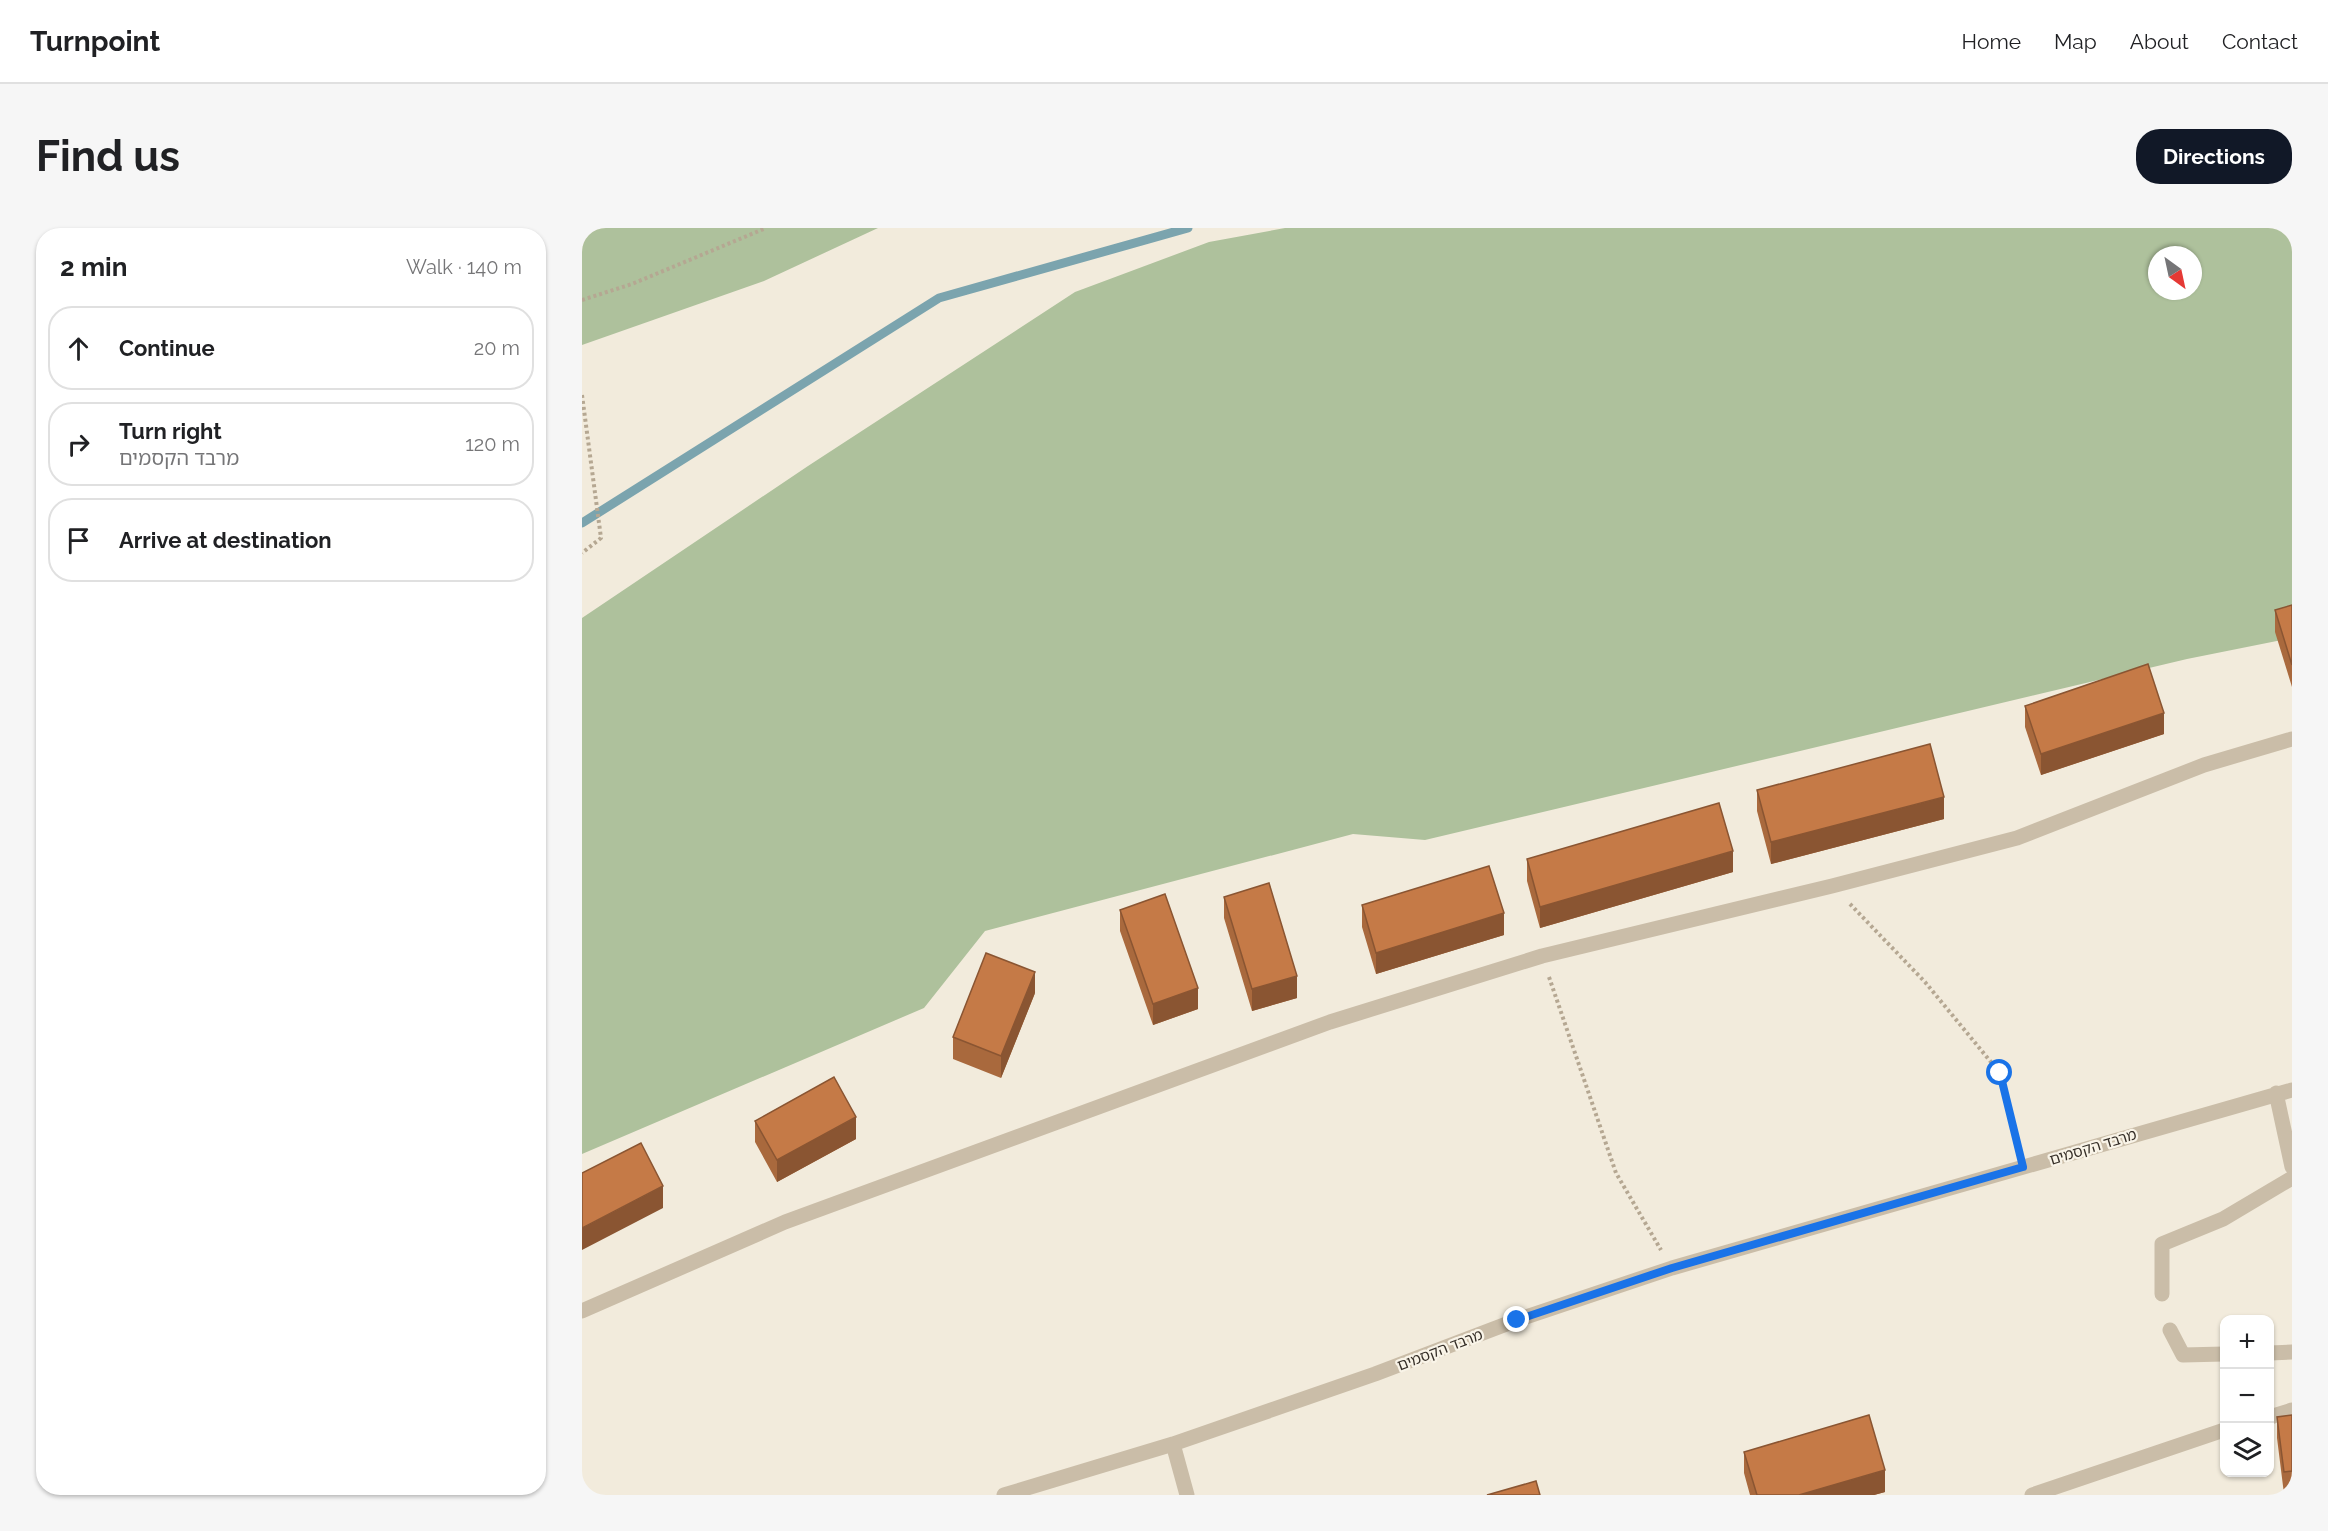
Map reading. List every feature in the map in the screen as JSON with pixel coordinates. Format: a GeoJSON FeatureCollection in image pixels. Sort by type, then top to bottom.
{"type":"FeatureCollection","features":[{"type":"Feature","properties":{"kind":"street"},"geometry":{"type":"LineString","coordinates":[[582,1311],[785,1222],[1330,1022],[1542,956],[1832,886],[2018,838],[2204,765],[2292,739]]}},
{"type":"Feature","properties":{"kind":"street","name":"מרבד הקסמים"},"geometry":{"type":"LineString","coordinates":[[1004,1495],[1173,1444],[1376,1374],[1517,1320],[1672,1268],[2292,1089]]}},
{"type":"Feature","properties":{"kind":"street"},"geometry":{"type":"LineString","coordinates":[[2276,1093],[2292,1167]]}},
{"type":"Feature","properties":{"kind":"street"},"geometry":{"type":"LineString","coordinates":[[2162,1294],[2162,1244],[2223,1219],[2292,1178]]}},
{"type":"Feature","properties":{"kind":"street"},"geometry":{"type":"LineString","coordinates":[[2170,1330],[2183,1355],[2220,1354]]}},
{"type":"Feature","properties":{"kind":"street"},"geometry":{"type":"LineString","coordinates":[[2274,1353],[2292,1352]]}},
{"type":"Feature","properties":{"kind":"street"},"geometry":{"type":"LineString","coordinates":[[2274,1416],[2292,1410]]}},
{"type":"Feature","properties":{"kind":"street"},"geometry":{"type":"LineString","coordinates":[[2032,1495],[2220,1431]]}},
{"type":"Feature","properties":{"kind":"street"},"geometry":{"type":"LineString","coordinates":[[1173,1444],[1187,1495]]}},
{"type":"Feature","properties":{"kind":"path"},"geometry":{"type":"LineString","coordinates":[[582,300],[632,284],[766,228]]}},
{"type":"Feature","properties":{"kind":"path"},"geometry":{"type":"LineString","coordinates":[[582,395],[601,538],[582,553]]}},
{"type":"Feature","properties":{"kind":"path"},"geometry":{"type":"LineString","coordinates":[[1832,886],[1925,982],[2000,1073],[2023,1167]]}},
{"type":"Feature","properties":{"kind":"path"},"geometry":{"type":"LineString","coordinates":[[1542,956],[1616,1173],[1672,1268]]}},
{"type":"Feature","properties":{"kind":"green space"},"geometry":{"type":"Polygon","coordinates":[[[582,228],[878,228],[764,281],[582,345],[582,228]]]}},
{"type":"Feature","properties":{"kind":"green space"},"geometry":{"type":"Polygon","coordinates":[[[1285,228],[2292,228],[2292,638],[2187,659],[1425,840],[1353,834],[985,931],[924,1008],[582,1154],[582,618],[808,466],[1075,292],[1209,242],[1285,228]]]}},
{"type":"Feature","properties":{"kind":"building"},"geometry":{"type":"Polygon","coordinates":[[[2292,605],[2292,665],[2275,610],[2292,605]]]}},
{"type":"Feature","properties":{"kind":"building"},"geometry":{"type":"Polygon","coordinates":[[[2148,664],[2164,713],[2041,754],[2025,706],[2148,664]]]}},
{"type":"Feature","properties":{"kind":"building"},"geometry":{"type":"Polygon","coordinates":[[[1930,744],[1944,797],[1771,842],[1757,790],[1930,744]]]}},
{"type":"Feature","properties":{"kind":"building"},"geometry":{"type":"Polygon","coordinates":[[[1719,803],[1733,851],[1540,907],[1527,859],[1719,803]]]}},
{"type":"Feature","properties":{"kind":"building"},"geometry":{"type":"Polygon","coordinates":[[[1489,866],[1504,913],[1376,953],[1362,905],[1489,866]]]}},
{"type":"Feature","properties":{"kind":"building"},"geometry":{"type":"Polygon","coordinates":[[[1269,883],[1297,976],[1252,989],[1224,897],[1269,883]]]}},
{"type":"Feature","properties":{"kind":"building"},"geometry":{"type":"Polygon","coordinates":[[[1165,894],[1198,988],[1153,1004],[1120,910],[1165,894]]]}},
{"type":"Feature","properties":{"kind":"building"},"geometry":{"type":"Polygon","coordinates":[[[986,953],[1035,972],[1001,1056],[953,1037],[986,953]]]}},
{"type":"Feature","properties":{"kind":"building"},"geometry":{"type":"Polygon","coordinates":[[[834,1077],[856,1117],[777,1160],[755,1121],[834,1077]]]}},
{"type":"Feature","properties":{"kind":"building"},"geometry":{"type":"Polygon","coordinates":[[[641,1143],[663,1186],[582,1228],[582,1173],[641,1143]]]}},
{"type":"Feature","properties":{"kind":"building"},"geometry":{"type":"Polygon","coordinates":[[[1869,1415],[1885,1470],[1799,1495],[1757,1495],[1744,1452],[1869,1415]]]}},
{"type":"Feature","properties":{"kind":"building"},"geometry":{"type":"Polygon","coordinates":[[[2292,1415],[2292,1471],[2284,1472],[2277,1417],[2292,1415]]]}},
{"type":"Feature","properties":{"kind":"building"},"geometry":{"type":"Polygon","coordinates":[[[1536,1481],[1540,1495],[1487,1495],[1536,1481]]]}},
{"type":"Feature","properties":{"kind":"waterway"},"geometry":{"type":"LineString","coordinates":[[582,523],[939,298],[1188,228]]}},
{"type":"Feature","properties":{"kind":"route"},"geometry":{"type":"LineString","coordinates":[[1517,1320],[1672,1268],[2023,1167],[2000,1073]]}}]}
